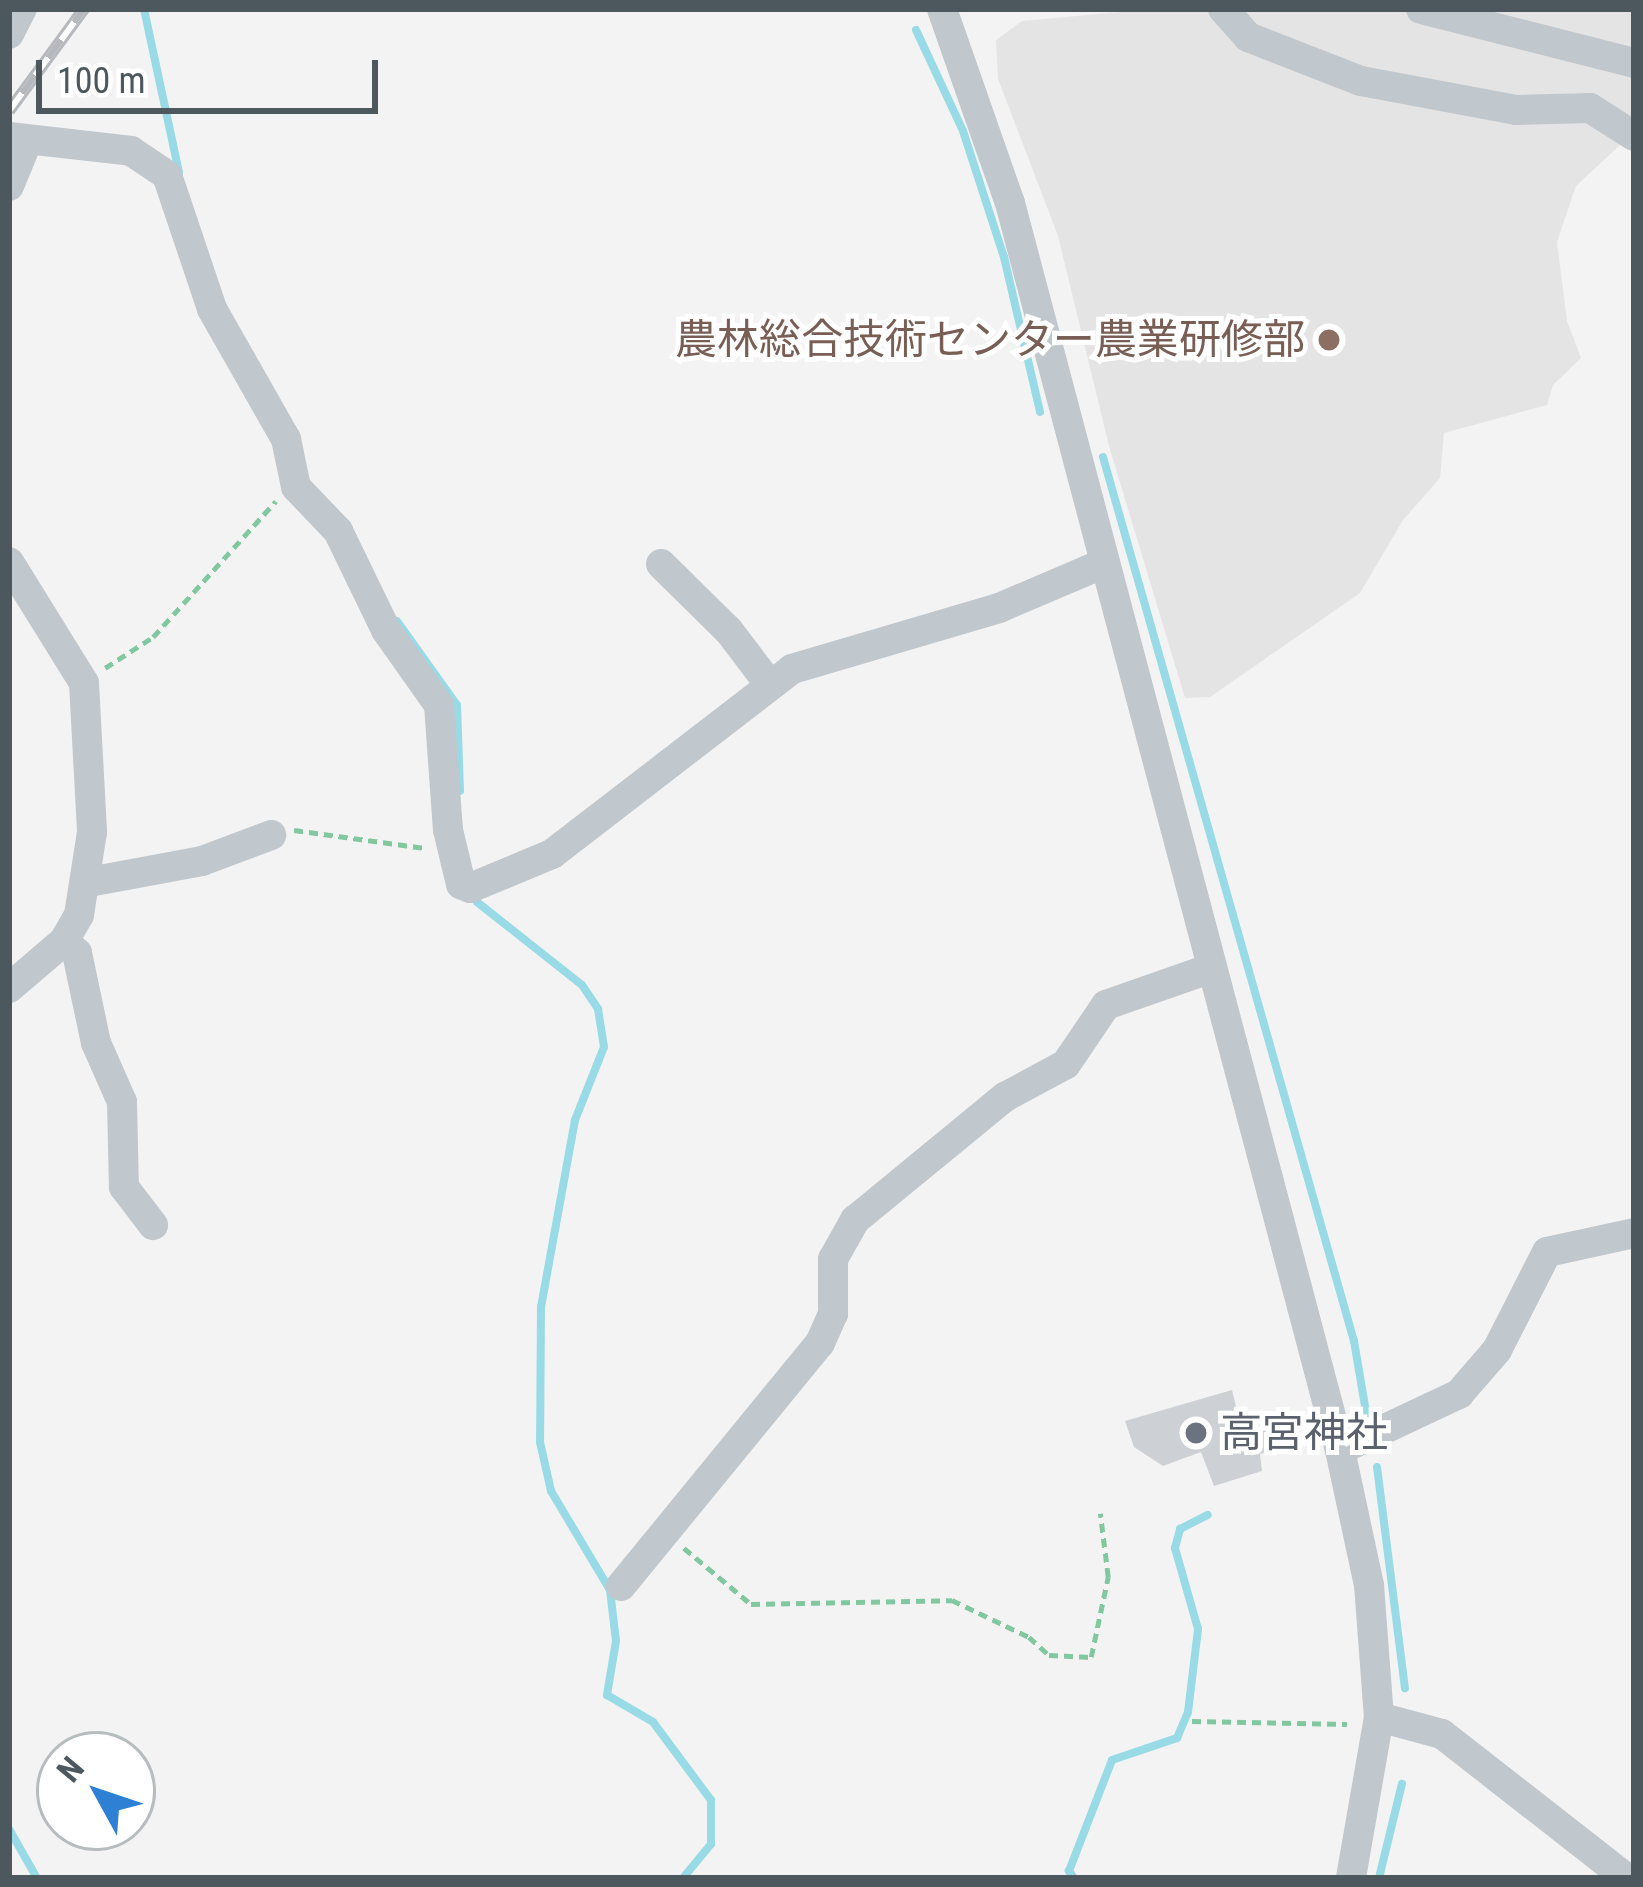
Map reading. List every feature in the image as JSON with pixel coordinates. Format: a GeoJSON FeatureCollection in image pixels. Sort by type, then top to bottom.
{"type":"FeatureCollection","features":[{"type":"Feature","properties":{"kind":"street"},"geometry":{"type":"LineString","coordinates":[[9,34],[22,9]]}},
{"type":"Feature","properties":{"kind":"street"},"geometry":{"type":"LineString","coordinates":[[942,9],[1010,203],[1100,565],[1340,1450],[1369,1585],[1379,1717],[1351,1878]]}},
{"type":"Feature","properties":{"kind":"street"},"geometry":{"type":"LineString","coordinates":[[1223,9],[1248,37],[1361,81],[1516,110],[1590,108],[1634,136]]}},
{"type":"Feature","properties":{"kind":"street"},"geometry":{"type":"LineString","coordinates":[[1421,9],[1634,63]]}},
{"type":"Feature","properties":{"kind":"street"},"geometry":{"type":"LineString","coordinates":[[9,186],[19,138],[131,152],[158,163],[212,309],[286,439],[296,487],[338,530],[386,631],[440,705],[452,852],[461,884],[470,888],[526,871],[812,658],[999,608],[1100,565]]}},
{"type":"Feature","properties":{"kind":"street"},"geometry":{"type":"LineString","coordinates":[[9,562],[83,682],[89,882],[64,940],[9,988]]}},
{"type":"Feature","properties":{"kind":"street"},"geometry":{"type":"LineString","coordinates":[[661,564],[729,631],[770,685]]}},
{"type":"Feature","properties":{"kind":"street"},"geometry":{"type":"LineString","coordinates":[[89,882],[202,861],[271,835]]}},
{"type":"Feature","properties":{"kind":"street"},"geometry":{"type":"LineString","coordinates":[[64,940],[76,953],[96,1043],[122,1102],[124,1187],[153,1226]]}},
{"type":"Feature","properties":{"kind":"street"},"geometry":{"type":"LineString","coordinates":[[621,1586],[820,1343],[832,1314],[833,1259],[855,1220],[1005,1097],[1066,1064],[1106,1005],[1209,969]]}},
{"type":"Feature","properties":{"kind":"street"},"geometry":{"type":"LineString","coordinates":[[1340,1450],[1459,1394],[1497,1350],[1547,1252],[1634,1233]]}},
{"type":"Feature","properties":{"kind":"street"},"geometry":{"type":"LineString","coordinates":[[1379,1717],[1442,1734],[1626,1878]]}},
{"type":"Feature","properties":{"kind":"path"},"geometry":{"type":"LineString","coordinates":[[83,682],[152,637],[296,487]]}},
{"type":"Feature","properties":{"kind":"path"},"geometry":{"type":"LineString","coordinates":[[271,835],[304,828],[452,852]]}},
{"type":"Feature","properties":{"kind":"path"},"geometry":{"type":"LineString","coordinates":[[666,1532],[752,1604],[952,1600],[1029,1636],[1049,1655],[1091,1658],[1108,1577],[1100,1513]]}},
{"type":"Feature","properties":{"kind":"path"},"geometry":{"type":"LineString","coordinates":[[1192,1721],[1347,1724]]}},
{"type":"Feature","properties":{"kind":"shaded area","name":"農林総合技術センター農業研修部"},"geometry":{"type":"Polygon","coordinates":[[[1152,9],[1634,9],[1634,132],[1576,186],[1557,242],[1567,321],[1581,358],[1553,385],[1547,405],[1444,433],[1440,478],[1403,520],[1360,593],[1210,697],[1185,698],[1109,446],[1058,236],[998,79],[996,40],[1022,21],[1152,9]]]}},
{"type":"Feature","properties":{"kind":"building"},"geometry":{"type":"Polygon","coordinates":[[[1232,1390],[1243,1436],[1264,1428],[1275,1450],[1260,1454],[1262,1471],[1214,1486],[1201,1452],[1163,1466],[1134,1447],[1125,1421],[1232,1390]]]}},
{"type":"Feature","properties":{"kind":"waterway"},"geometry":{"type":"LineString","coordinates":[[144,9],[179,172]]}},
{"type":"Feature","properties":{"kind":"waterway"},"geometry":{"type":"LineString","coordinates":[[916,30],[963,131],[1004,257],[1040,412]]}},
{"type":"Feature","properties":{"kind":"waterway"},"geometry":{"type":"LineString","coordinates":[[1103,457],[1354,1341],[1367,1418]]}},
{"type":"Feature","properties":{"kind":"waterway"},"geometry":{"type":"LineString","coordinates":[[397,621],[457,705],[460,791]]}},
{"type":"Feature","properties":{"kind":"waterway"},"geometry":{"type":"LineString","coordinates":[[477,902],[582,985],[598,1009],[604,1047],[575,1120],[541,1307],[540,1442],[551,1491],[610,1590],[616,1641],[607,1695],[653,1722],[711,1800],[711,1844],[683,1878]]}},
{"type":"Feature","properties":{"kind":"waterway"},"geometry":{"type":"LineString","coordinates":[[1377,1467],[1405,1688]]}},
{"type":"Feature","properties":{"kind":"waterway"},"geometry":{"type":"LineString","coordinates":[[1074,1878],[1069,1871],[1112,1760],[1177,1738],[1188,1712],[1198,1629],[1175,1548],[1180,1529],[1208,1515]]}},
{"type":"Feature","properties":{"kind":"waterway"},"geometry":{"type":"LineString","coordinates":[[1379,1878],[1402,1784]]}},
{"type":"Feature","properties":{"kind":"waterway"},"geometry":{"type":"LineString","coordinates":[[9,1829],[37,1878]]}},
{"type":"Feature","properties":{"kind":"railway"},"geometry":{"type":"LineString","coordinates":[[9,111],[84,9]]}},
{"type":"Feature","properties":{"kind":"place","name":"農林総合技術センター農業研修部"},"geometry":{"type":"Point","coordinates":[1329,340]}},
{"type":"Feature","properties":{"kind":"place","name":"高宮神社"},"geometry":{"type":"Point","coordinates":[1196,1433]}}]}
